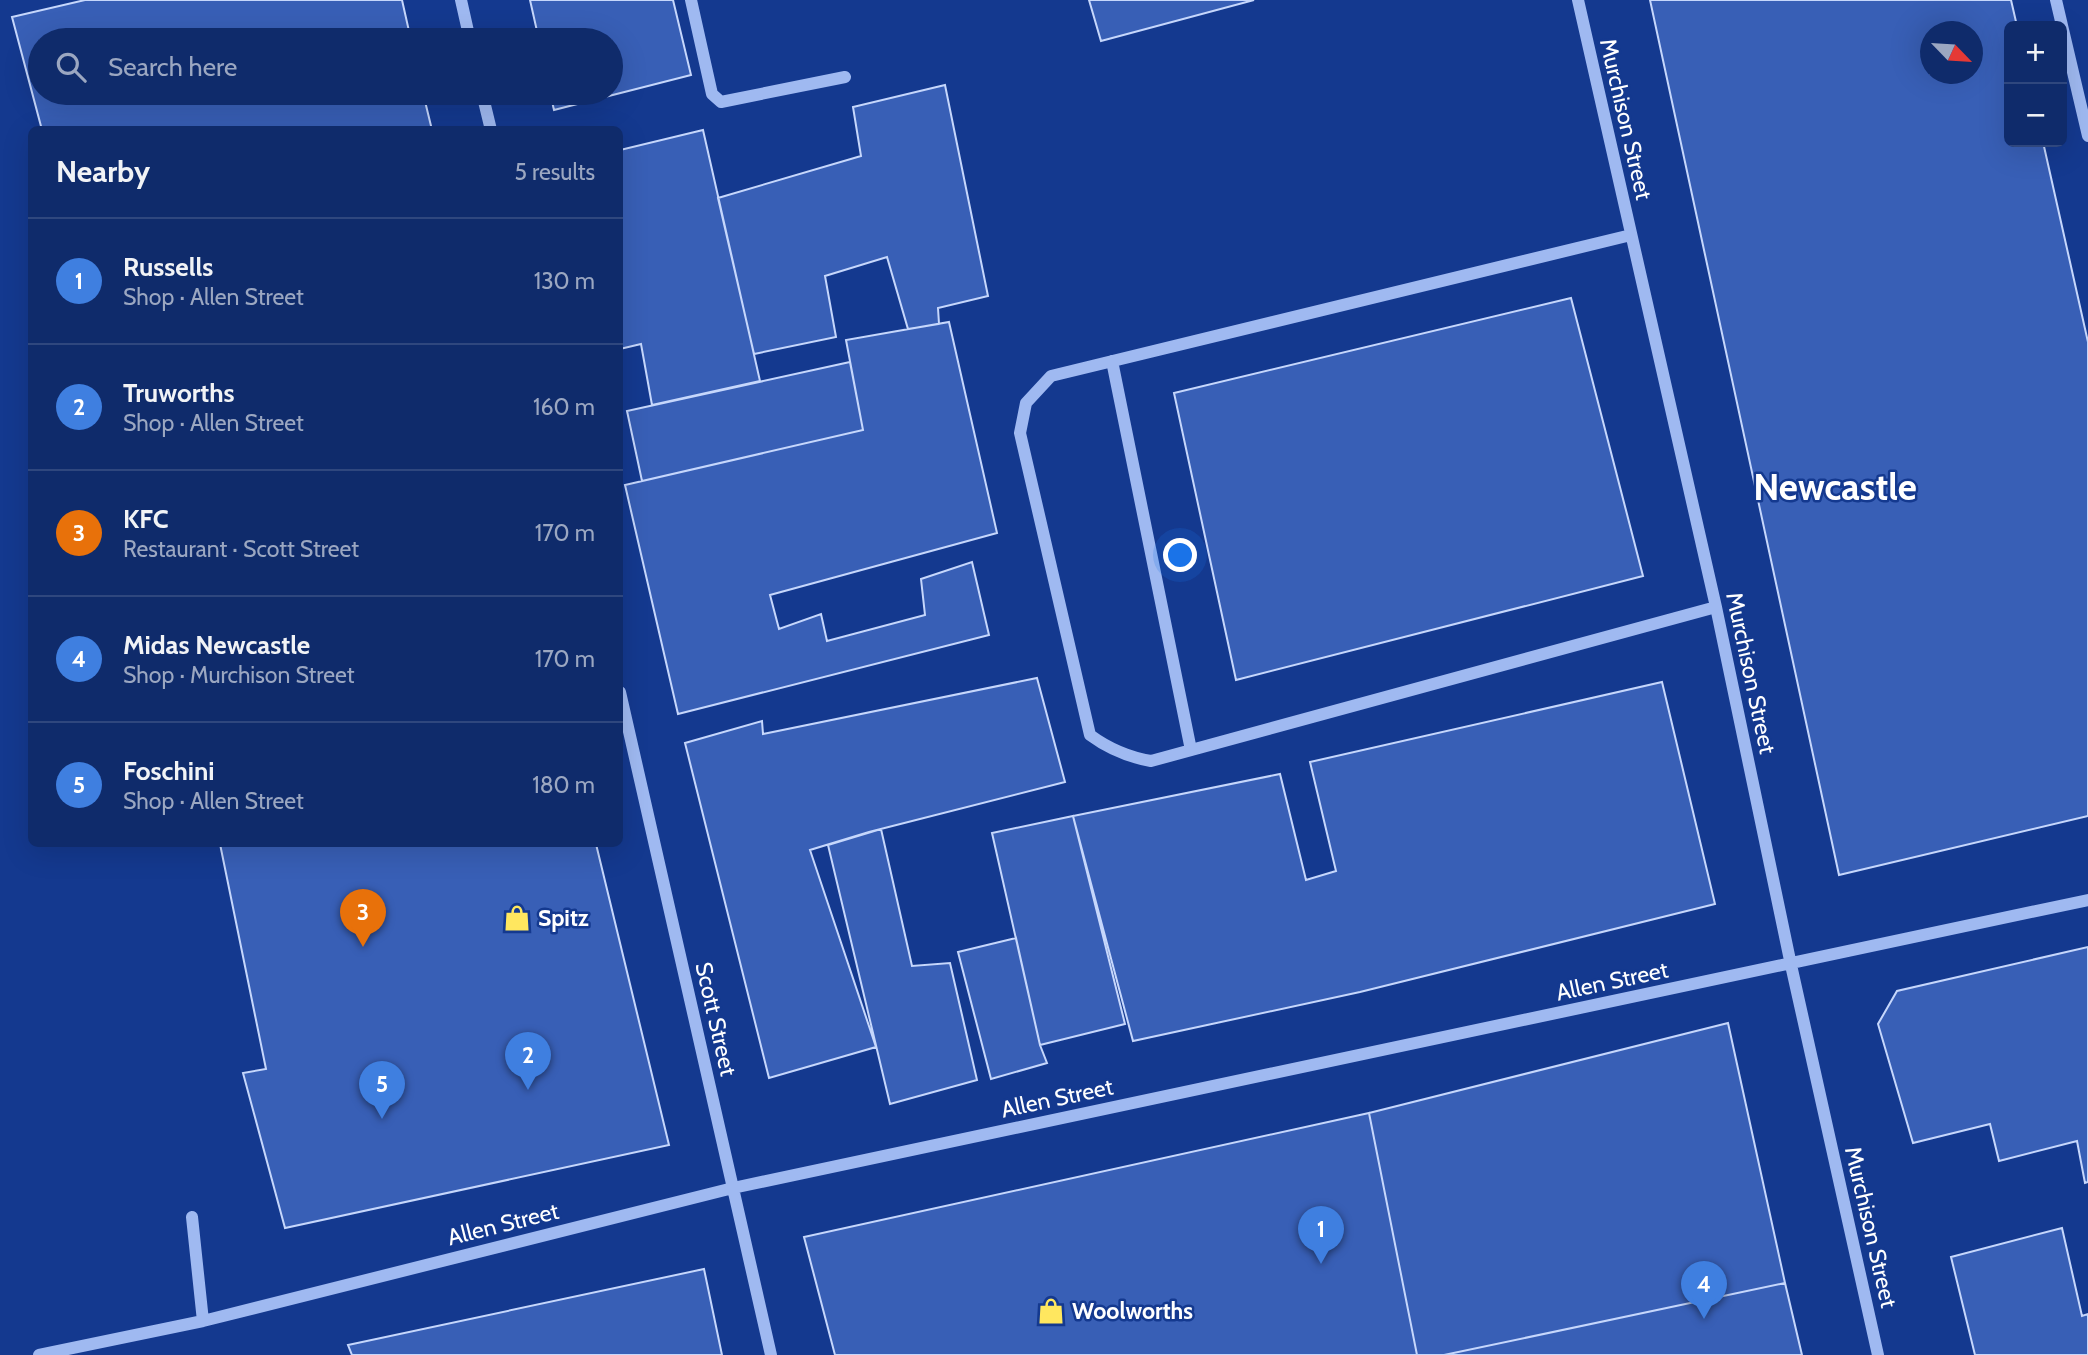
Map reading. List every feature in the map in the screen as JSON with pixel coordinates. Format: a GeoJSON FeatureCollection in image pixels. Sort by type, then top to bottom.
{"type":"FeatureCollection","features":[{"type":"Feature","properties":{"kind":"street"},"geometry":{"type":"LineString","coordinates":[[461,0],[467,28]]}},
{"type":"Feature","properties":{"kind":"street"},"geometry":{"type":"LineString","coordinates":[[691,0],[712,94],[721,102],[845,76]]}},
{"type":"Feature","properties":{"kind":"street","name":"Murchison Street"},"geometry":{"type":"LineString","coordinates":[[1578,0],[1716,607],[1791,965],[1878,1355]]}},
{"type":"Feature","properties":{"kind":"street"},"geometry":{"type":"LineString","coordinates":[[2056,0],[2088,136]]}},
{"type":"Feature","properties":{"kind":"street"},"geometry":{"type":"LineString","coordinates":[[485,105],[490,126]]}},
{"type":"Feature","properties":{"kind":"street"},"geometry":{"type":"LineString","coordinates":[[1631,235],[1051,376],[1026,402],[1020,433],[1090,735],[1107,747],[1134,758],[1151,761],[1716,607]]}},
{"type":"Feature","properties":{"kind":"street"},"geometry":{"type":"LineString","coordinates":[[1112,361],[1191,750]]}},
{"type":"Feature","properties":{"kind":"street","name":"Scott Street"},"geometry":{"type":"LineString","coordinates":[[623,705],[771,1355]]}},
{"type":"Feature","properties":{"kind":"street","name":"Allen Street"},"geometry":{"type":"LineString","coordinates":[[39,1355],[204,1321],[733,1188],[2088,900]]}},
{"type":"Feature","properties":{"kind":"street"},"geometry":{"type":"LineString","coordinates":[[192,1217],[204,1321]]}},
{"type":"Feature","properties":{"kind":"building"},"geometry":{"type":"Polygon","coordinates":[[[85,0],[402,0],[408,28],[28,28],[28,77],[12,17],[85,0]]]}},
{"type":"Feature","properties":{"kind":"building"},"geometry":{"type":"Polygon","coordinates":[[[530,0],[673,0],[691,75],[623,92],[623,28],[536,28],[530,0]]]}},
{"type":"Feature","properties":{"kind":"building"},"geometry":{"type":"Polygon","coordinates":[[[1089,0],[1254,0],[1101,41],[1089,0]]]}},
{"type":"Feature","properties":{"kind":"building"},"geometry":{"type":"Polygon","coordinates":[[[1650,0],[2011,0],[2016,21],[2004,21],[2004,147],[2044,147],[2088,342],[2088,816],[1839,875],[1650,0]]]}},
{"type":"Feature","properties":{"kind":"building"},"geometry":{"type":"Polygon","coordinates":[[[945,85],[988,296],[938,308],[939,324],[908,329],[887,257],[825,276],[836,337],[754,354],[718,198],[861,156],[853,107],[945,85]]]}},
{"type":"Feature","properties":{"kind":"building"},"geometry":{"type":"Polygon","coordinates":[[[35,105],[426,105],[431,126],[41,126],[35,105]]]}},
{"type":"Feature","properties":{"kind":"building"},"geometry":{"type":"Polygon","coordinates":[[[553,105],[574,105],[554,110],[553,105]]]}},
{"type":"Feature","properties":{"kind":"building"},"geometry":{"type":"Polygon","coordinates":[[[703,130],[760,381],[652,405],[641,344],[623,348],[623,149],[703,130]]]}},
{"type":"Feature","properties":{"kind":"building"},"geometry":{"type":"Polygon","coordinates":[[[1571,298],[1643,576],[1236,680],[1174,393],[1571,298]]]}},
{"type":"Feature","properties":{"kind":"building"},"geometry":{"type":"Polygon","coordinates":[[[949,322],[997,533],[770,595],[779,629],[821,614],[827,641],[925,615],[921,579],[972,562],[989,635],[678,714],[625,485],[863,430],[846,340],[949,322]]]}},
{"type":"Feature","properties":{"kind":"building"},"geometry":{"type":"Polygon","coordinates":[[[850,362],[863,430],[642,481],[627,411],[850,362]]]}},
{"type":"Feature","properties":{"kind":"building"},"geometry":{"type":"Polygon","coordinates":[[[1037,678],[1065,782],[869,832],[810,850],[876,1047],[769,1078],[685,743],[762,721],[763,734],[1037,678]]]}},
{"type":"Feature","properties":{"kind":"building"},"geometry":{"type":"Polygon","coordinates":[[[1662,682],[1715,904],[1360,992],[1133,1041],[1073,816],[1280,774],[1306,880],[1336,871],[1310,762],[1662,682]]]}},
{"type":"Feature","properties":{"kind":"building"},"geometry":{"type":"Polygon","coordinates":[[[1073,816],[1125,1024],[1040,1045],[992,833],[1073,816]]]}},
{"type":"Feature","properties":{"kind":"building"},"geometry":{"type":"Polygon","coordinates":[[[881,829],[912,966],[950,963],[977,1080],[890,1104],[828,845],[881,829]]]}},
{"type":"Feature","properties":{"kind":"building"},"geometry":{"type":"Polygon","coordinates":[[[221,847],[597,847],[669,1145],[285,1228],[243,1073],[266,1069],[221,847]]]}},
{"type":"Feature","properties":{"kind":"building"},"geometry":{"type":"Polygon","coordinates":[[[1016,938],[1040,1045],[1047,1063],[991,1079],[958,952],[1016,938]]]}},
{"type":"Feature","properties":{"kind":"building"},"geometry":{"type":"Polygon","coordinates":[[[2088,947],[2088,1182],[2085,1183],[2077,1141],[1999,1161],[1990,1124],[1913,1143],[1878,1024],[1897,991],[2088,947]]]}},
{"type":"Feature","properties":{"kind":"building"},"geometry":{"type":"Polygon","coordinates":[[[1728,1023],[1785,1283],[1444,1355],[1417,1355],[1369,1113],[1728,1023]]]}},
{"type":"Feature","properties":{"kind":"building"},"geometry":{"type":"Polygon","coordinates":[[[1369,1113],[1417,1355],[835,1355],[804,1237],[1369,1113]]]}},
{"type":"Feature","properties":{"kind":"building"},"geometry":{"type":"Polygon","coordinates":[[[2062,1228],[2082,1316],[2088,1314],[2088,1355],[1975,1355],[1951,1257],[2062,1228]]]}},
{"type":"Feature","properties":{"kind":"building"},"geometry":{"type":"Polygon","coordinates":[[[704,1269],[722,1355],[352,1355],[348,1345],[704,1269]]]}},
{"type":"Feature","properties":{"kind":"building"},"geometry":{"type":"Polygon","coordinates":[[[1785,1283],[1802,1355],[1444,1355],[1785,1283]]]}},
{"type":"Feature","properties":{"kind":"place","name":"Spitz"},"geometry":{"type":"Point","coordinates":[517,918]}},
{"type":"Feature","properties":{"kind":"place","name":"KFC"},"geometry":{"type":"Point","coordinates":[363,947]}},
{"type":"Feature","properties":{"kind":"place","name":"Truworths"},"geometry":{"type":"Point","coordinates":[528,1090]}},
{"type":"Feature","properties":{"kind":"place","name":"Foschini"},"geometry":{"type":"Point","coordinates":[382,1119]}},
{"type":"Feature","properties":{"kind":"place","name":"Russells"},"geometry":{"type":"Point","coordinates":[1321,1264]}},
{"type":"Feature","properties":{"kind":"place","name":"Woolworths"},"geometry":{"type":"Point","coordinates":[1051,1311]}},
{"type":"Feature","properties":{"kind":"place","name":"Midas Newcastle"},"geometry":{"type":"Point","coordinates":[1704,1319]}},
{"type":"Feature","properties":{"kind":"district","name":"Newcastle"},"geometry":{"type":"Point","coordinates":[1835,487]}}]}
